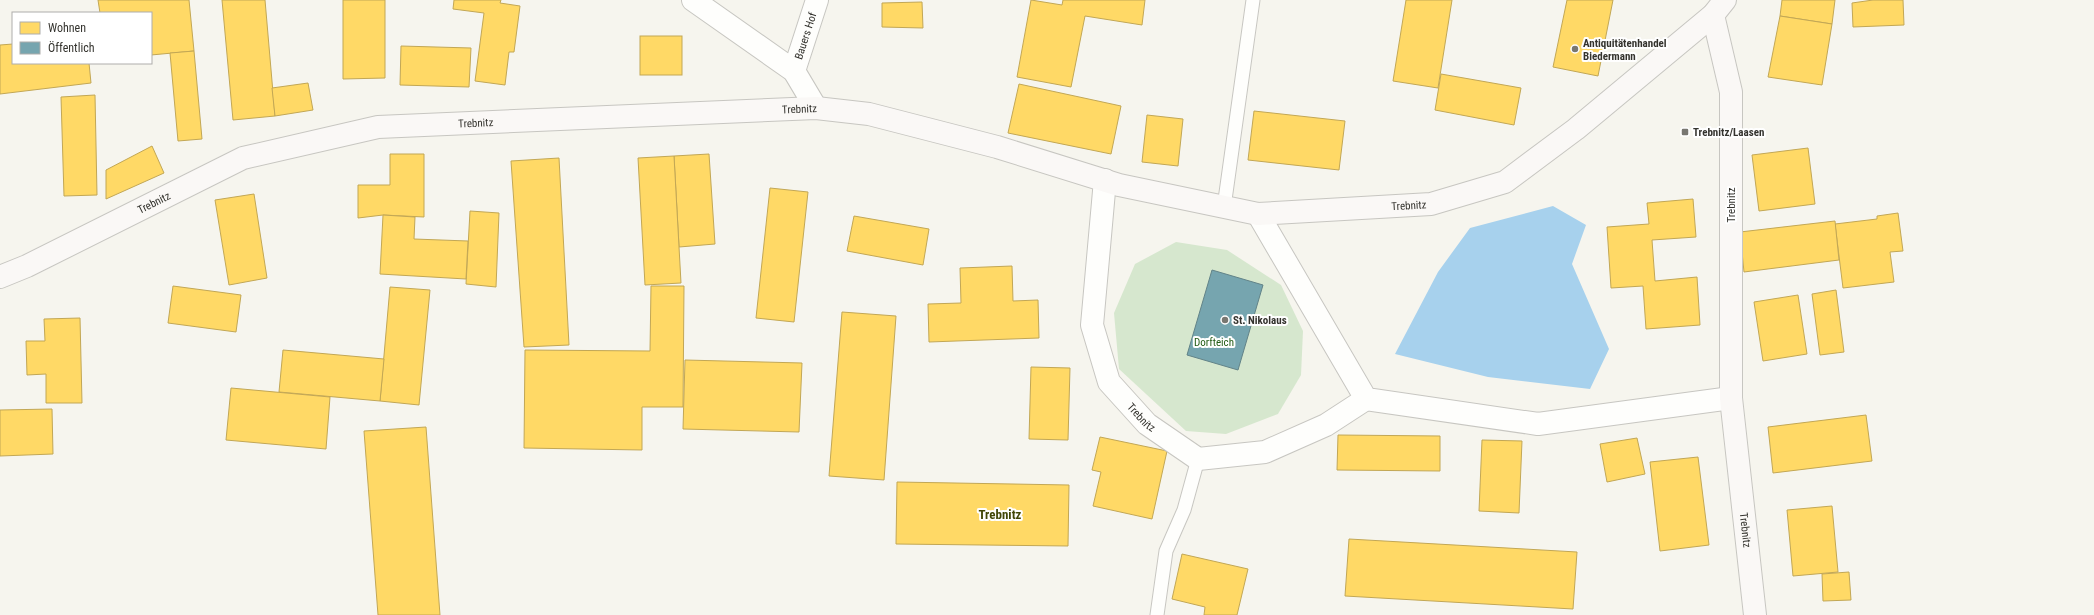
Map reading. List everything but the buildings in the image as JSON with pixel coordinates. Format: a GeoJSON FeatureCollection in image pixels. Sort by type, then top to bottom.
{"type":"FeatureCollection","features":[{"type":"Feature","properties":{"kind":"street","name":"Trebnitz"},"geometry":{"type":"LineString","coordinates":[[693,0],[794,71],[816,108]]}},
{"type":"Feature","properties":{"kind":"street","name":"Bauers Hof"},"geometry":{"type":"LineString","coordinates":[[794,71],[817,0]]}},
{"type":"Feature","properties":{"kind":"street","name":"Trebnitz"},"geometry":{"type":"LineString","coordinates":[[0,277],[27,266],[243,158],[378,127],[816,108],[869,114],[997,147],[1105,180],[1258,214],[1430,204],[1505,182],[1576,129],[1719,8]]}},
{"type":"Feature","properties":{"kind":"street","name":"Trebnitz"},"geometry":{"type":"LineString","coordinates":[[1719,8],[1731,92],[1731,398],[1755,615]]}},
{"type":"Feature","properties":{"kind":"street","name":"Trebnitz"},"geometry":{"type":"LineString","coordinates":[[1105,180],[1092,325],[1109,382],[1147,424],[1198,459]]}},
{"type":"Feature","properties":{"kind":"street"},"geometry":{"type":"LineString","coordinates":[[1258,214],[1366,399]]}},
{"type":"Feature","properties":{"kind":"street"},"geometry":{"type":"LineString","coordinates":[[1198,459],[1265,452],[1326,425],[1366,399],[1538,424],[1731,398]]}},
{"type":"Feature","properties":{"kind":"lane"},"geometry":{"type":"LineString","coordinates":[[1224,207],[1253,0]]}},
{"type":"Feature","properties":{"kind":"lane"},"geometry":{"type":"LineString","coordinates":[[1157,615],[1166,550],[1184,510],[1198,459]]}},
{"type":"Feature","properties":{"kind":"green space","name":"Dorfteich"},"geometry":{"type":"Polygon","coordinates":[[[1176,242],[1227,250],[1281,285],[1303,331],[1301,375],[1278,414],[1226,434],[1186,431],[1119,369],[1114,313],[1135,264],[1176,242]]]}},
{"type":"Feature","properties":{"kind":"water"},"geometry":{"type":"Polygon","coordinates":[[[1553,206],[1586,225],[1572,264],[1609,349],[1590,389],[1488,377],[1395,354],[1438,272],[1470,228],[1553,206]]]}},
{"type":"Feature","properties":{"kind":"place","name":"Antiquitätenhandel Biedermann"},"geometry":{"type":"Point","coordinates":[1575,49]}},
{"type":"Feature","properties":{"kind":"place","name":"Trebnitz/Laasen"},"geometry":{"type":"Point","coordinates":[1685,132]}},
{"type":"Feature","properties":{"kind":"place","name":"St. Nikolaus"},"geometry":{"type":"Point","coordinates":[1225,320]}},
{"type":"Feature","properties":{"kind":"district","name":"Trebnitz"},"geometry":{"type":"Point","coordinates":[1000,514]}}]}
